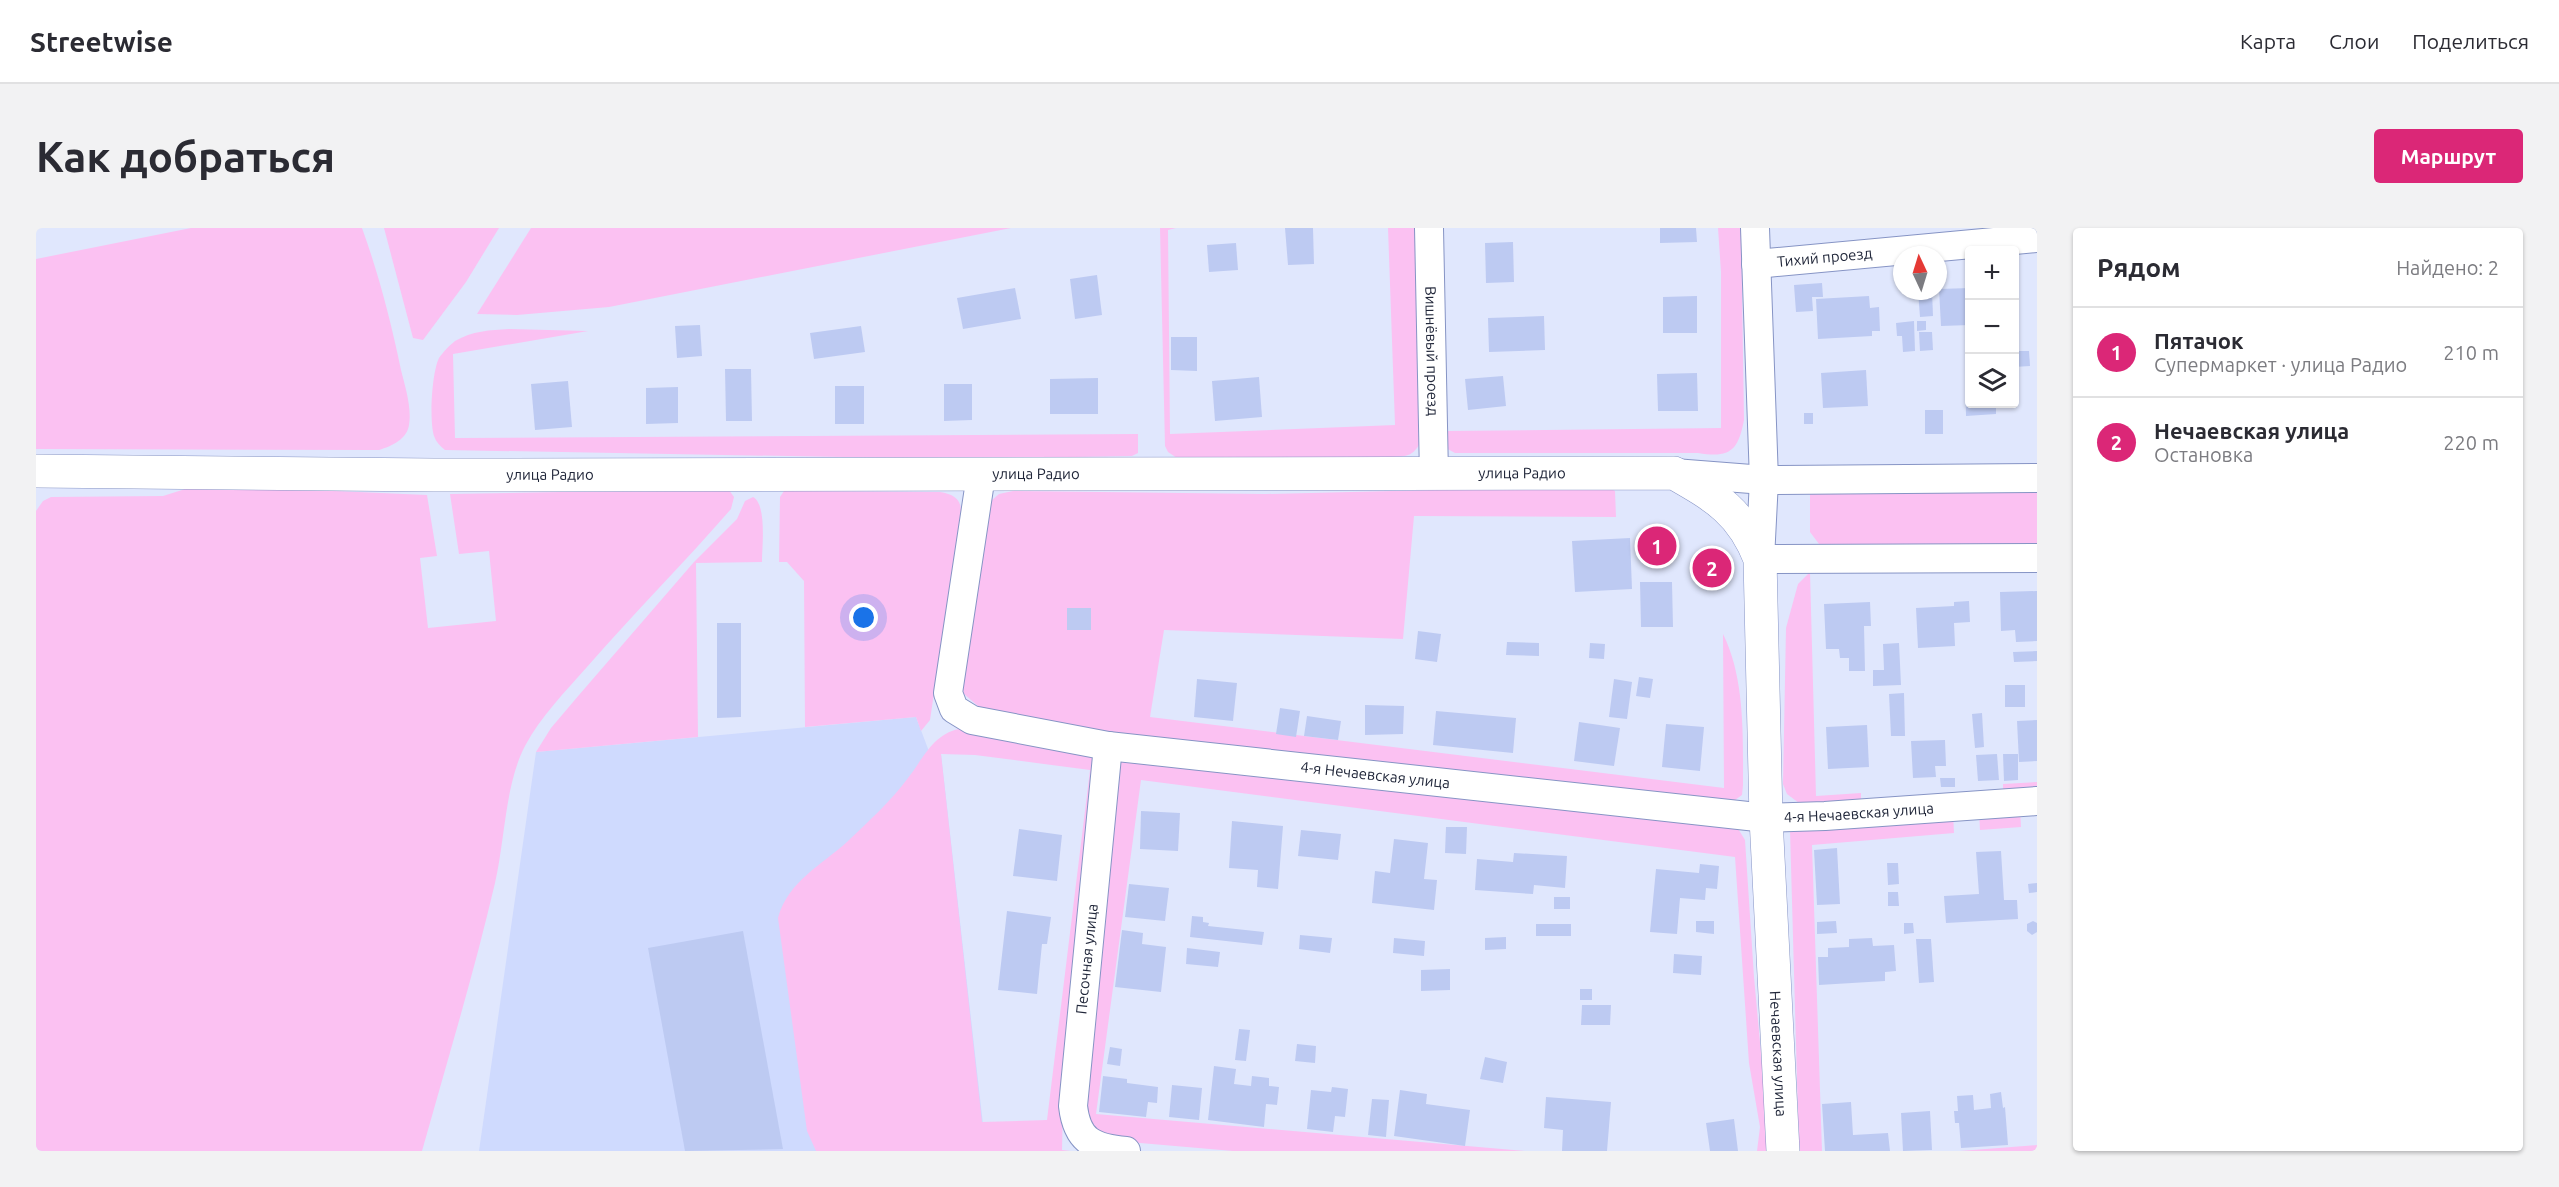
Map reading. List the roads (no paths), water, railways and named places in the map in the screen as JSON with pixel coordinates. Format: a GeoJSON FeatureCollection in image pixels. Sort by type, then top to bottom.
{"type":"FeatureCollection","features":[{"type":"Feature","properties":{"kind":"street","name":"Вишнёвый проезд"},"geometry":{"type":"LineString","coordinates":[[1429,228],[1434,475]]}},
{"type":"Feature","properties":{"kind":"street"},"geometry":{"type":"LineString","coordinates":[[1755,228],[1764,480],[1760,559]]}},
{"type":"Feature","properties":{"kind":"street","name":"Тихий проезд"},"geometry":{"type":"LineString","coordinates":[[1756,264],[2037,238]]}},
{"type":"Feature","properties":{"kind":"street","name":"улица Радио"},"geometry":{"type":"LineString","coordinates":[[36,471],[434,475],[981,476],[1674,473],[1764,480],[2037,478]]}},
{"type":"Feature","properties":{"kind":"street"},"geometry":{"type":"LineString","coordinates":[[1674,473],[1705,490],[1739,518],[1753,541],[1760,559]]}},
{"type":"Feature","properties":{"kind":"street","name":"4-я Нечаевская улица"},"geometry":{"type":"LineString","coordinates":[[981,476],[948,693],[954,709],[972,720],[1108,746],[1766,818],[2037,801]]}},
{"type":"Feature","properties":{"kind":"street"},"geometry":{"type":"LineString","coordinates":[[1760,559],[2037,558]]}},
{"type":"Feature","properties":{"kind":"street","name":"Нечаевская улица"},"geometry":{"type":"LineString","coordinates":[[1760,559],[1766,818],[1783,1151]]}},
{"type":"Feature","properties":{"kind":"street","name":"Песочная улица"},"geometry":{"type":"LineString","coordinates":[[1108,746],[1073,1106],[1074,1119],[1083,1137],[1093,1144],[1119,1150]]}},
{"type":"Feature","properties":{"kind":"place","name":"Пятачок"},"geometry":{"type":"Point","coordinates":[1657,546]}},
{"type":"Feature","properties":{"kind":"place","name":"Нечаевская улица"},"geometry":{"type":"Point","coordinates":[1712,568]}}]}
